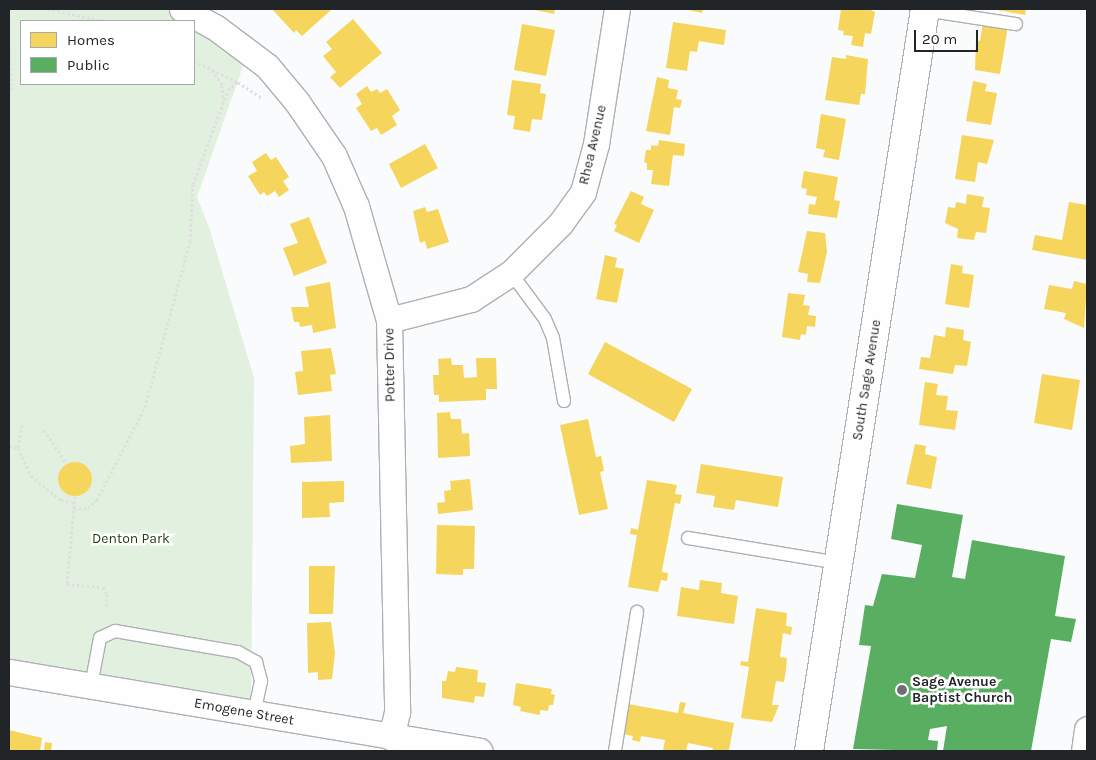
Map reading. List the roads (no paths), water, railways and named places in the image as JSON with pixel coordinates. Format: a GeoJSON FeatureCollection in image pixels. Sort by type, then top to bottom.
{"type":"FeatureCollection","features":[{"type":"Feature","properties":{"kind":"street","name":"Potter Drive"},"geometry":{"type":"LineString","coordinates":[[182,9],[215,27],[267,66],[297,102],[334,156],[356,206],[389,320],[396,712],[391,737]]}},
{"type":"Feature","properties":{"kind":"street","name":"Rhea Avenue"},"geometry":{"type":"LineString","coordinates":[[389,320],[471,299],[511,273],[560,224],[583,192],[596,144],[618,9]]}},
{"type":"Feature","properties":{"kind":"street","name":"South Sage Avenue"},"geometry":{"type":"LineString","coordinates":[[809,751],[924,10]]}},
{"type":"Feature","properties":{"kind":"street","name":"Emogene Street"},"geometry":{"type":"LineString","coordinates":[[9,672],[479,751]]}},
{"type":"Feature","properties":{"kind":"street"},"geometry":{"type":"LineString","coordinates":[[1084,751],[1087,729]]}},
{"type":"Feature","properties":{"kind":"lane"},"geometry":{"type":"LineString","coordinates":[[924,10],[1016,24]]}},
{"type":"Feature","properties":{"kind":"lane"},"geometry":{"type":"LineString","coordinates":[[511,273],[550,332],[564,401]]}},
{"type":"Feature","properties":{"kind":"lane"},"geometry":{"type":"LineString","coordinates":[[688,538],[839,563]]}},
{"type":"Feature","properties":{"kind":"lane"},"geometry":{"type":"LineString","coordinates":[[615,751],[636,612]]}},
{"type":"Feature","properties":{"kind":"lane"},"geometry":{"type":"LineString","coordinates":[[91,686],[100,638],[115,631],[238,652],[256,662],[261,681],[254,714]]}},
{"type":"Feature","properties":{"kind":"place","name":"Sage Avenue Baptist Church"},"geometry":{"type":"Point","coordinates":[902,690]}},
{"type":"Feature","properties":{"kind":"park label","name":"Denton Park"},"geometry":{"type":"Point","coordinates":[131,539]}}]}
